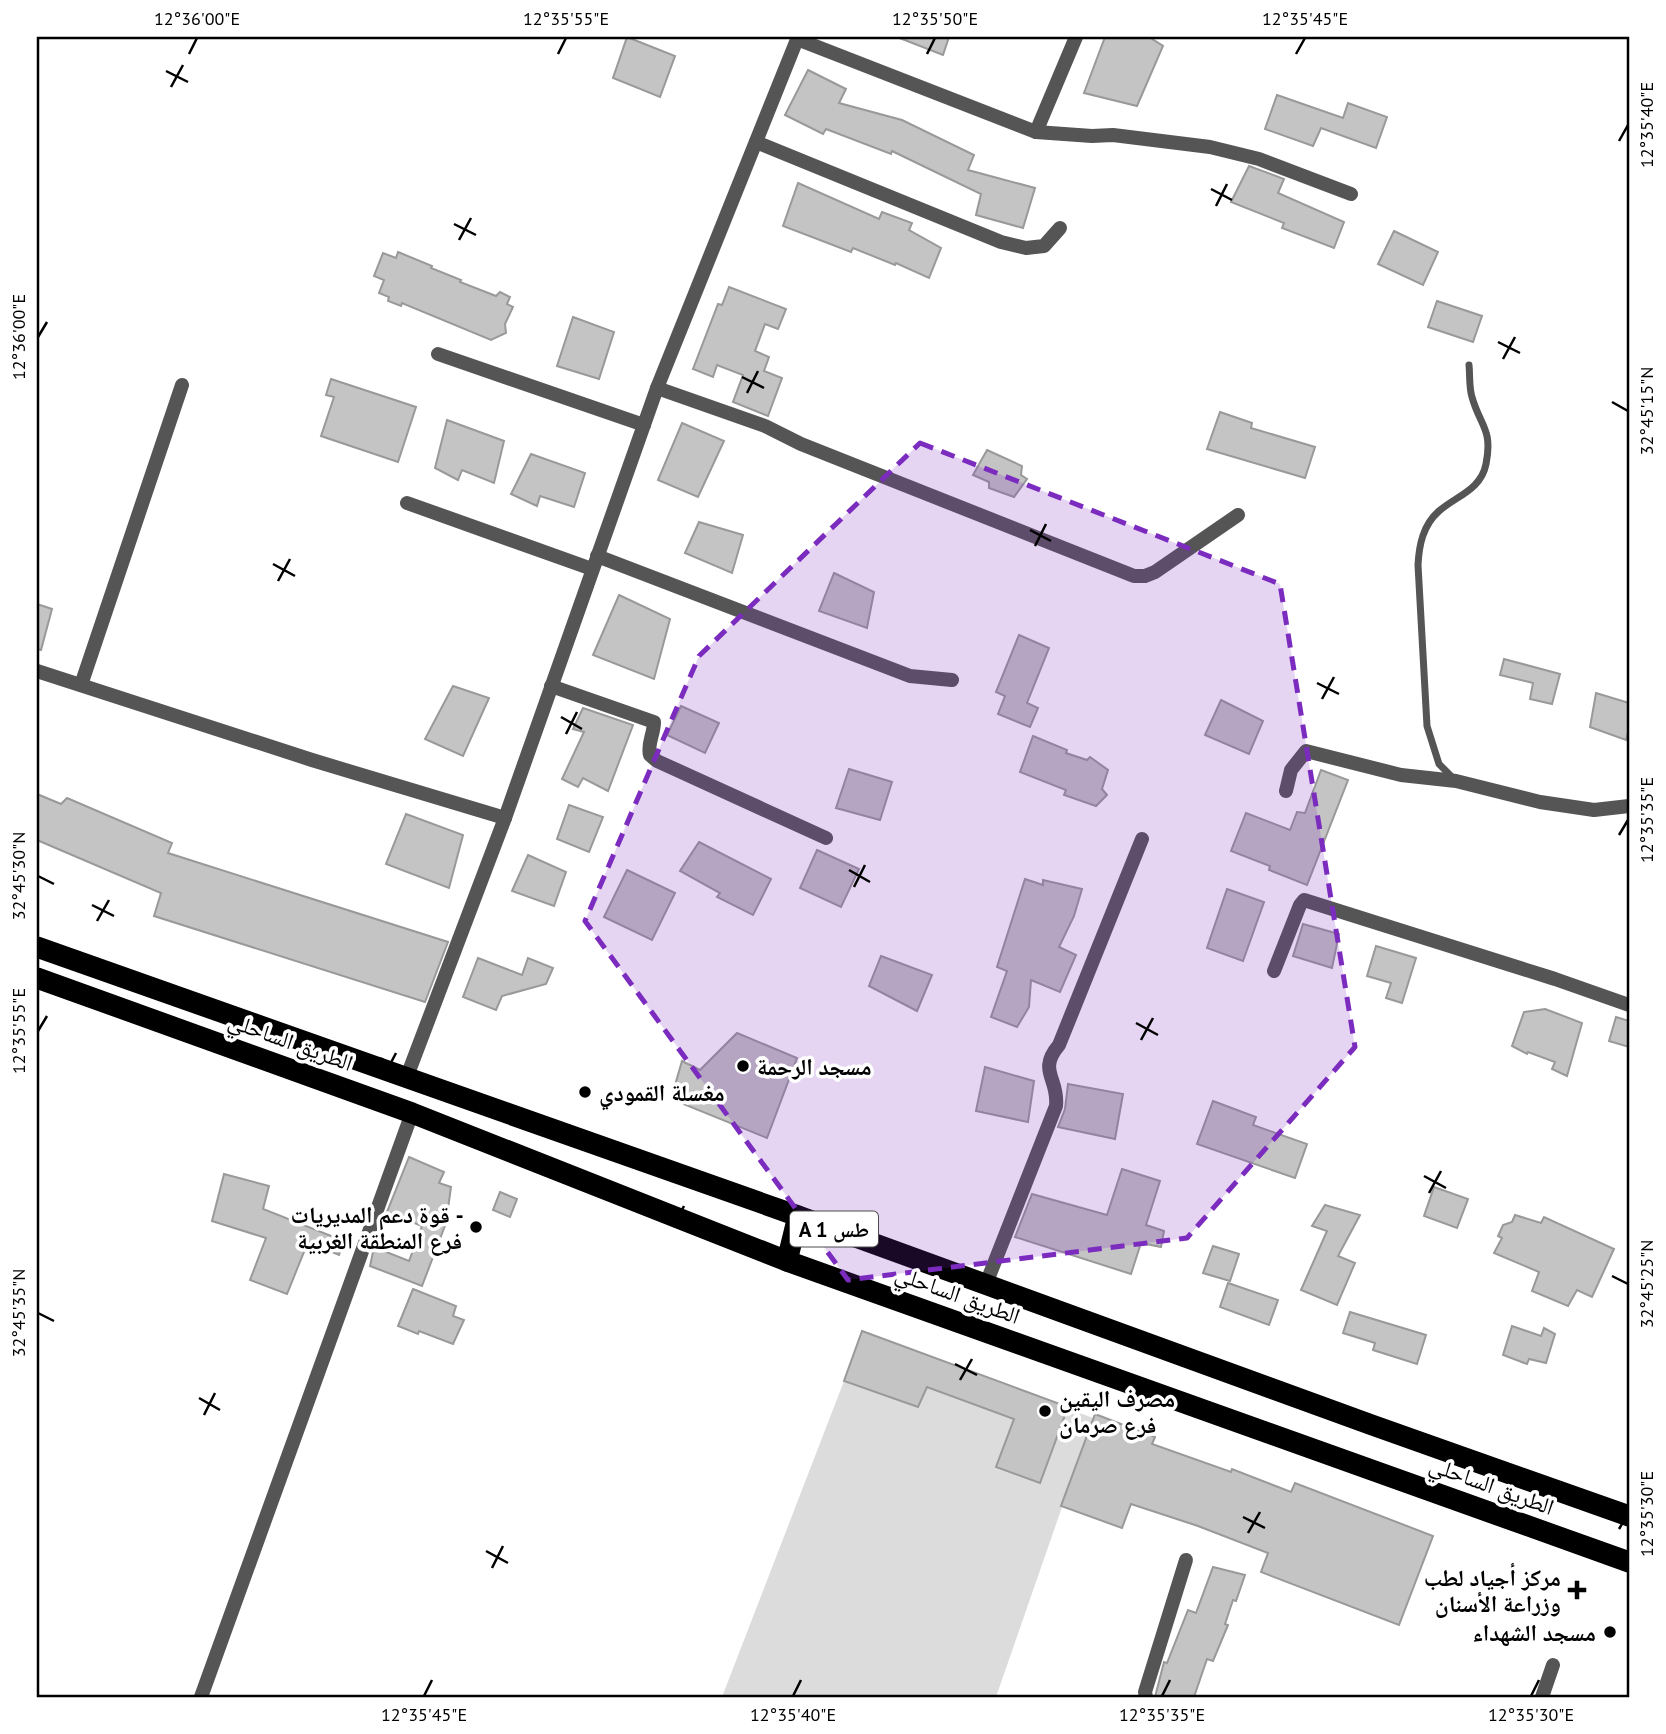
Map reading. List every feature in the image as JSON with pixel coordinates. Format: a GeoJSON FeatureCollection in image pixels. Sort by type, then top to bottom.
{"type":"FeatureCollection","features":[{"type":"Feature","properties":{"kind":"highway","name":"الطريق الساحلي"},"geometry":{"type":"LineString","coordinates":[[37,947],[798,1216],[1629,1516]]}},
{"type":"Feature","properties":{"kind":"highway","name":"الطريق الساحلي"},"geometry":{"type":"LineString","coordinates":[[37,978],[412,1112],[788,1261],[1629,1562]]}},
{"type":"Feature","properties":{"kind":"highway"},"geometry":{"type":"LineString","coordinates":[[788,1261],[798,1216]]}},
{"type":"Feature","properties":{"kind":"street"},"geometry":{"type":"LineString","coordinates":[[1036,132],[1076,37]]}},
{"type":"Feature","properties":{"kind":"street"},"geometry":{"type":"LineString","coordinates":[[406,1079],[505,818],[657,388],[797,38],[1036,132],[1113,135],[1210,147],[1259,159],[1351,194]]}},
{"type":"Feature","properties":{"kind":"street"},"geometry":{"type":"LineString","coordinates":[[756,142],[1001,242],[1026,248],[1044,246],[1060,228]]}},
{"type":"Feature","properties":{"kind":"street"},"geometry":{"type":"LineString","coordinates":[[438,354],[644,425]]}},
{"type":"Feature","properties":{"kind":"street"},"geometry":{"type":"LineString","coordinates":[[81,685],[182,385]]}},
{"type":"Feature","properties":{"kind":"street"},"geometry":{"type":"LineString","coordinates":[[657,388],[765,426],[801,444],[1134,576],[1155,572],[1238,515]]}},
{"type":"Feature","properties":{"kind":"street"},"geometry":{"type":"LineString","coordinates":[[407,503],[594,562],[911,676],[952,680]]}},
{"type":"Feature","properties":{"kind":"street"},"geometry":{"type":"LineString","coordinates":[[37,671],[312,760],[505,818]]}},
{"type":"Feature","properties":{"kind":"street"},"geometry":{"type":"LineString","coordinates":[[551,686],[654,722],[654,732],[648,748],[650,755],[657,761],[826,838]]}},
{"type":"Feature","properties":{"kind":"street"},"geometry":{"type":"LineString","coordinates":[[1286,791],[1291,770],[1306,751],[1401,775],[1456,781],[1539,802],[1594,810],[1629,806]]}},
{"type":"Feature","properties":{"kind":"street"},"geometry":{"type":"LineString","coordinates":[[986,1284],[1056,1106],[1058,1094],[1048,1065],[1049,1058],[1059,1045],[1142,839]]}},
{"type":"Feature","properties":{"kind":"street"},"geometry":{"type":"LineString","coordinates":[[1274,971],[1304,900],[1629,1005]]}},
{"type":"Feature","properties":{"kind":"street"},"geometry":{"type":"LineString","coordinates":[[201,1697],[412,1112]]}},
{"type":"Feature","properties":{"kind":"street"},"geometry":{"type":"LineString","coordinates":[[1146,1697],[1145,1692],[1186,1560]]}},
{"type":"Feature","properties":{"kind":"street"},"geometry":{"type":"LineString","coordinates":[[1542,1697],[1553,1665]]}},
{"type":"Feature","properties":{"kind":"lane"},"geometry":{"type":"LineString","coordinates":[[1456,781],[1439,764],[1427,726],[1418,565],[1419,545],[1424,531],[1438,512],[1465,494],[1482,477],[1487,463],[1489,433],[1471,396],[1469,365]]}},
{"type":"Feature","properties":{"kind":"highlighted area"},"geometry":{"type":"Polygon","coordinates":[[[920,443],[1280,584],[1355,1047],[1187,1238],[848,1280],[585,921],[699,656],[920,443]]]}},
{"type":"Feature","properties":{"kind":"shaded area"},"geometry":{"type":"Polygon","coordinates":[[[936,1358],[1093,1418],[996,1697],[722,1697],[844,1381],[918,1407],[936,1358]]]}},
{"type":"Feature","properties":{"kind":"building"},"geometry":{"type":"Polygon","coordinates":[[[627,37],[675,56],[660,97],[613,78],[627,37]]]}},
{"type":"Feature","properties":{"kind":"building"},"geometry":{"type":"Polygon","coordinates":[[[897,37],[949,37],[943,55],[897,37]]]}},
{"type":"Feature","properties":{"kind":"building"},"geometry":{"type":"Polygon","coordinates":[[[1105,37],[1149,37],[1163,46],[1137,106],[1084,93],[1105,37]]]}},
{"type":"Feature","properties":{"kind":"building"},"geometry":{"type":"Polygon","coordinates":[[[808,70],[846,89],[839,103],[902,120],[974,155],[968,170],[1035,188],[1023,228],[976,215],[981,194],[892,151],[891,154],[826,129],[823,134],[785,115],[808,70]]]}},
{"type":"Feature","properties":{"kind":"building"},"geometry":{"type":"Polygon","coordinates":[[[1277,95],[1343,118],[1348,103],[1387,117],[1376,148],[1321,128],[1313,146],[1265,129],[1277,95]]]}},
{"type":"Feature","properties":{"kind":"building"},"geometry":{"type":"Polygon","coordinates":[[[1249,166],[1284,179],[1278,193],[1344,222],[1334,248],[1282,228],[1284,223],[1231,202],[1249,166]]]}},
{"type":"Feature","properties":{"kind":"building"},"geometry":{"type":"Polygon","coordinates":[[[798,183],[879,219],[882,212],[912,223],[909,230],[941,248],[929,278],[896,263],[895,265],[853,248],[851,252],[783,226],[798,183]]]}},
{"type":"Feature","properties":{"kind":"building"},"geometry":{"type":"Polygon","coordinates":[[[1394,231],[1438,252],[1423,285],[1378,264],[1394,231]]]}},
{"type":"Feature","properties":{"kind":"building"},"geometry":{"type":"Polygon","coordinates":[[[398,252],[461,280],[460,282],[496,296],[500,292],[510,297],[507,304],[513,307],[505,324],[506,333],[491,340],[402,303],[401,306],[388,301],[389,297],[379,293],[384,280],[374,276],[383,253],[396,258],[398,252]]]}},
{"type":"Feature","properties":{"kind":"building"},"geometry":{"type":"Polygon","coordinates":[[[729,287],[786,309],[778,329],[765,324],[755,351],[769,357],[764,371],[782,378],[768,416],[733,402],[743,375],[717,365],[713,377],[693,369],[718,304],[722,305],[729,287]]]}},
{"type":"Feature","properties":{"kind":"building"},"geometry":{"type":"Polygon","coordinates":[[[1437,301],[1482,316],[1473,342],[1428,327],[1437,301]]]}},
{"type":"Feature","properties":{"kind":"building"},"geometry":{"type":"Polygon","coordinates":[[[573,317],[614,332],[599,379],[557,366],[573,317]]]}},
{"type":"Feature","properties":{"kind":"building"},"geometry":{"type":"Polygon","coordinates":[[[331,379],[416,407],[398,462],[321,436],[334,397],[326,395],[331,379]]]}},
{"type":"Feature","properties":{"kind":"building"},"geometry":{"type":"Polygon","coordinates":[[[1220,412],[1252,423],[1251,428],[1315,447],[1305,478],[1207,449],[1220,412]]]}},
{"type":"Feature","properties":{"kind":"building"},"geometry":{"type":"Polygon","coordinates":[[[447,420],[504,441],[494,483],[462,470],[458,480],[435,468],[447,420]]]}},
{"type":"Feature","properties":{"kind":"building"},"geometry":{"type":"Polygon","coordinates":[[[682,423],[724,441],[698,497],[658,480],[682,423]]]}},
{"type":"Feature","properties":{"kind":"building"},"geometry":{"type":"Polygon","coordinates":[[[987,450],[1022,466],[1021,475],[1027,479],[1014,497],[989,488],[989,482],[973,475],[987,450]]]}},
{"type":"Feature","properties":{"kind":"building"},"geometry":{"type":"Polygon","coordinates":[[[531,454],[585,473],[574,507],[540,496],[537,506],[511,494],[531,454]]]}},
{"type":"Feature","properties":{"kind":"building"},"geometry":{"type":"Polygon","coordinates":[[[699,522],[743,535],[732,573],[685,553],[699,522]]]}},
{"type":"Feature","properties":{"kind":"building"},"geometry":{"type":"Polygon","coordinates":[[[834,573],[874,592],[867,628],[819,611],[834,573]]]}},
{"type":"Feature","properties":{"kind":"building"},"geometry":{"type":"Polygon","coordinates":[[[619,595],[670,619],[654,679],[593,655],[619,595]]]}},
{"type":"Feature","properties":{"kind":"building"},"geometry":{"type":"Polygon","coordinates":[[[37,604],[52,609],[41,650],[37,649],[37,604]]]}},
{"type":"Feature","properties":{"kind":"building"},"geometry":{"type":"Polygon","coordinates":[[[1019,635],[1049,648],[1027,703],[1038,708],[1030,727],[998,714],[1005,696],[996,692],[1019,635]]]}},
{"type":"Feature","properties":{"kind":"building"},"geometry":{"type":"Polygon","coordinates":[[[1504,659],[1560,674],[1552,704],[1530,699],[1533,683],[1500,675],[1504,659]]]}},
{"type":"Feature","properties":{"kind":"building"},"geometry":{"type":"Polygon","coordinates":[[[453,686],[489,698],[463,756],[425,739],[453,686]]]}},
{"type":"Feature","properties":{"kind":"building"},"geometry":{"type":"Polygon","coordinates":[[[1596,693],[1629,703],[1626,740],[1590,727],[1596,693]]]}},
{"type":"Feature","properties":{"kind":"building"},"geometry":{"type":"Polygon","coordinates":[[[1221,700],[1263,721],[1249,754],[1205,735],[1221,700]]]}},
{"type":"Feature","properties":{"kind":"building"},"geometry":{"type":"Polygon","coordinates":[[[681,706],[719,723],[705,753],[667,735],[681,706]]]}},
{"type":"Feature","properties":{"kind":"building"},"geometry":{"type":"Polygon","coordinates":[[[583,708],[633,725],[608,791],[583,778],[578,787],[562,779],[584,732],[573,729],[583,708]]]}},
{"type":"Feature","properties":{"kind":"building"},"geometry":{"type":"Polygon","coordinates":[[[1033,736],[1067,750],[1066,753],[1087,760],[1090,757],[1108,770],[1102,789],[1107,795],[1096,806],[1064,795],[1066,790],[1020,772],[1033,736]]]}},
{"type":"Feature","properties":{"kind":"building"},"geometry":{"type":"Polygon","coordinates":[[[849,769],[892,782],[880,820],[836,808],[849,769]]]}},
{"type":"Feature","properties":{"kind":"building"},"geometry":{"type":"Polygon","coordinates":[[[1321,770],[1348,780],[1307,885],[1269,870],[1270,866],[1231,851],[1246,813],[1290,830],[1297,812],[1305,813],[1321,770]]]}},
{"type":"Feature","properties":{"kind":"building"},"geometry":{"type":"Polygon","coordinates":[[[37,794],[61,804],[67,798],[172,843],[168,853],[448,942],[425,1002],[154,916],[161,893],[37,840],[37,794]]]}},
{"type":"Feature","properties":{"kind":"building"},"geometry":{"type":"Polygon","coordinates":[[[569,805],[603,817],[589,852],[557,839],[569,805]]]}},
{"type":"Feature","properties":{"kind":"building"},"geometry":{"type":"Polygon","coordinates":[[[406,814],[463,835],[449,888],[386,864],[406,814]]]}},
{"type":"Feature","properties":{"kind":"building"},"geometry":{"type":"Polygon","coordinates":[[[699,842],[771,879],[753,915],[717,897],[720,893],[680,871],[699,842]]]}},
{"type":"Feature","properties":{"kind":"building"},"geometry":{"type":"Polygon","coordinates":[[[817,850],[859,869],[841,907],[800,888],[817,850]]]}},
{"type":"Feature","properties":{"kind":"building"},"geometry":{"type":"Polygon","coordinates":[[[528,855],[566,872],[554,906],[512,891],[528,855]]]}},
{"type":"Feature","properties":{"kind":"building"},"geometry":{"type":"Polygon","coordinates":[[[627,870],[675,893],[652,940],[604,917],[627,870]]]}},
{"type":"Feature","properties":{"kind":"building"},"geometry":{"type":"Polygon","coordinates":[[[1025,879],[1043,885],[1043,880],[1082,889],[1074,916],[1059,947],[1076,955],[1060,992],[1031,980],[1029,1007],[1017,1027],[991,1017],[1007,971],[997,967],[1025,879]]]}},
{"type":"Feature","properties":{"kind":"building"},"geometry":{"type":"Polygon","coordinates":[[[1227,889],[1264,902],[1243,961],[1207,948],[1227,889]]]}},
{"type":"Feature","properties":{"kind":"building"},"geometry":{"type":"Polygon","coordinates":[[[1303,924],[1339,934],[1332,968],[1293,956],[1303,924]]]}},
{"type":"Feature","properties":{"kind":"building"},"geometry":{"type":"Polygon","coordinates":[[[1376,946],[1416,958],[1402,1003],[1386,998],[1391,983],[1367,976],[1376,946]]]}},
{"type":"Feature","properties":{"kind":"building"},"geometry":{"type":"Polygon","coordinates":[[[881,956],[932,975],[917,1011],[869,986],[881,956]]]}},
{"type":"Feature","properties":{"kind":"building"},"geometry":{"type":"Polygon","coordinates":[[[478,958],[522,975],[528,958],[553,968],[546,984],[502,996],[496,1010],[463,997],[478,958]]]}},
{"type":"Feature","properties":{"kind":"building"},"geometry":{"type":"Polygon","coordinates":[[[1545,1009],[1582,1023],[1567,1076],[1552,1069],[1555,1062],[1528,1052],[1527,1054],[1512,1046],[1524,1012],[1545,1009]]]}},
{"type":"Feature","properties":{"kind":"building"},"geometry":{"type":"Polygon","coordinates":[[[1616,1017],[1629,1021],[1629,1047],[1609,1041],[1616,1017]]]}},
{"type":"Feature","properties":{"kind":"building"},"geometry":{"type":"Polygon","coordinates":[[[737,1033],[797,1058],[767,1138],[671,1099],[682,1061],[700,1070],[737,1033]]]}},
{"type":"Feature","properties":{"kind":"building"},"geometry":{"type":"Polygon","coordinates":[[[985,1067],[1034,1081],[1028,1122],[976,1111],[985,1067]]]}},
{"type":"Feature","properties":{"kind":"building"},"geometry":{"type":"Polygon","coordinates":[[[1068,1084],[1123,1094],[1115,1139],[1058,1127],[1065,1109],[1068,1084]]]}},
{"type":"Feature","properties":{"kind":"building"},"geometry":{"type":"Polygon","coordinates":[[[1213,1101],[1256,1117],[1253,1125],[1307,1144],[1295,1178],[1197,1144],[1213,1101]]]}},
{"type":"Feature","properties":{"kind":"building"},"geometry":{"type":"Polygon","coordinates":[[[409,1157],[444,1172],[439,1183],[451,1187],[446,1223],[422,1286],[370,1266],[374,1247],[409,1261],[422,1226],[387,1212],[409,1157]]]}},
{"type":"Feature","properties":{"kind":"building"},"geometry":{"type":"Polygon","coordinates":[[[1122,1169],[1160,1181],[1146,1225],[1164,1231],[1161,1247],[1141,1243],[1131,1274],[1015,1237],[1032,1194],[1107,1215],[1122,1169]]]}},
{"type":"Feature","properties":{"kind":"building"},"geometry":{"type":"Polygon","coordinates":[[[224,1174],[269,1186],[263,1209],[344,1241],[339,1255],[308,1242],[287,1294],[250,1280],[266,1238],[212,1221],[224,1174]]]}},
{"type":"Feature","properties":{"kind":"building"},"geometry":{"type":"Polygon","coordinates":[[[1434,1187],[1468,1199],[1457,1228],[1424,1216],[1434,1187]]]}},
{"type":"Feature","properties":{"kind":"building"},"geometry":{"type":"Polygon","coordinates":[[[500,1192],[517,1199],[510,1217],[493,1210],[500,1192]]]}},
{"type":"Feature","properties":{"kind":"building"},"geometry":{"type":"Polygon","coordinates":[[[1325,1205],[1360,1215],[1338,1256],[1355,1263],[1337,1305],[1301,1290],[1327,1231],[1312,1226],[1325,1205]]]}},
{"type":"Feature","properties":{"kind":"building"},"geometry":{"type":"Polygon","coordinates":[[[1515,1215],[1541,1223],[1544,1217],[1614,1249],[1592,1297],[1577,1290],[1568,1306],[1532,1291],[1539,1272],[1494,1253],[1502,1238],[1498,1236],[1503,1225],[1512,1222],[1515,1215]]]}},
{"type":"Feature","properties":{"kind":"building"},"geometry":{"type":"Polygon","coordinates":[[[1213,1246],[1239,1254],[1230,1281],[1203,1273],[1213,1246]]]}},
{"type":"Feature","properties":{"kind":"building"},"geometry":{"type":"Polygon","coordinates":[[[1228,1283],[1278,1300],[1269,1325],[1220,1307],[1228,1283]]]}},
{"type":"Feature","properties":{"kind":"building"},"geometry":{"type":"Polygon","coordinates":[[[413,1289],[456,1306],[453,1316],[464,1320],[453,1344],[398,1326],[413,1289]]]}},
{"type":"Feature","properties":{"kind":"building"},"geometry":{"type":"Polygon","coordinates":[[[1350,1312],[1426,1335],[1417,1364],[1373,1350],[1375,1343],[1343,1333],[1350,1312]]]}},
{"type":"Feature","properties":{"kind":"building"},"geometry":{"type":"Polygon","coordinates":[[[1512,1326],[1541,1336],[1544,1328],[1555,1334],[1546,1363],[1529,1359],[1527,1364],[1503,1355],[1512,1326]]]}},
{"type":"Feature","properties":{"kind":"building"},"geometry":{"type":"Polygon","coordinates":[[[862,1331],[1068,1407],[1040,1483],[996,1467],[1014,1419],[927,1387],[918,1407],[844,1381],[862,1331]]]}},
{"type":"Feature","properties":{"kind":"building"},"geometry":{"type":"Polygon","coordinates":[[[1095,1414],[1155,1437],[1152,1444],[1231,1472],[1232,1469],[1291,1492],[1295,1483],[1433,1536],[1399,1625],[1261,1572],[1268,1553],[1198,1526],[1131,1504],[1122,1528],[1061,1506],[1095,1414]]]}},
{"type":"Feature","properties":{"kind":"building"},"geometry":{"type":"Polygon","coordinates":[[[1213,1567],[1245,1575],[1236,1601],[1233,1600],[1225,1624],[1228,1625],[1213,1661],[1207,1659],[1194,1697],[1155,1697],[1164,1662],[1167,1663],[1188,1610],[1196,1613],[1213,1567]]]}},
{"type":"Feature","properties":{"kind":"place","name":"مسجد الرحمة"},"geometry":{"type":"Point","coordinates":[743,1066]}},
{"type":"Feature","properties":{"kind":"place","name":"مغسلة القمودي"},"geometry":{"type":"Point","coordinates":[585,1092]}},
{"type":"Feature","properties":{"kind":"place","name":"قوة دعم المديريات - فرع المنطقة الغربية"},"geometry":{"type":"Point","coordinates":[476,1227]}},
{"type":"Feature","properties":{"kind":"place","name":"مصرف اليقين فرع صرمان"},"geometry":{"type":"Point","coordinates":[1045,1411]}},
{"type":"Feature","properties":{"kind":"place","name":"مركز أجياد لطب وزراعة الأسنان"},"geometry":{"type":"Point","coordinates":[1577,1590]}},
{"type":"Feature","properties":{"kind":"place","name":"مسجد الشهداء"},"geometry":{"type":"Point","coordinates":[1610,1632]}}]}
